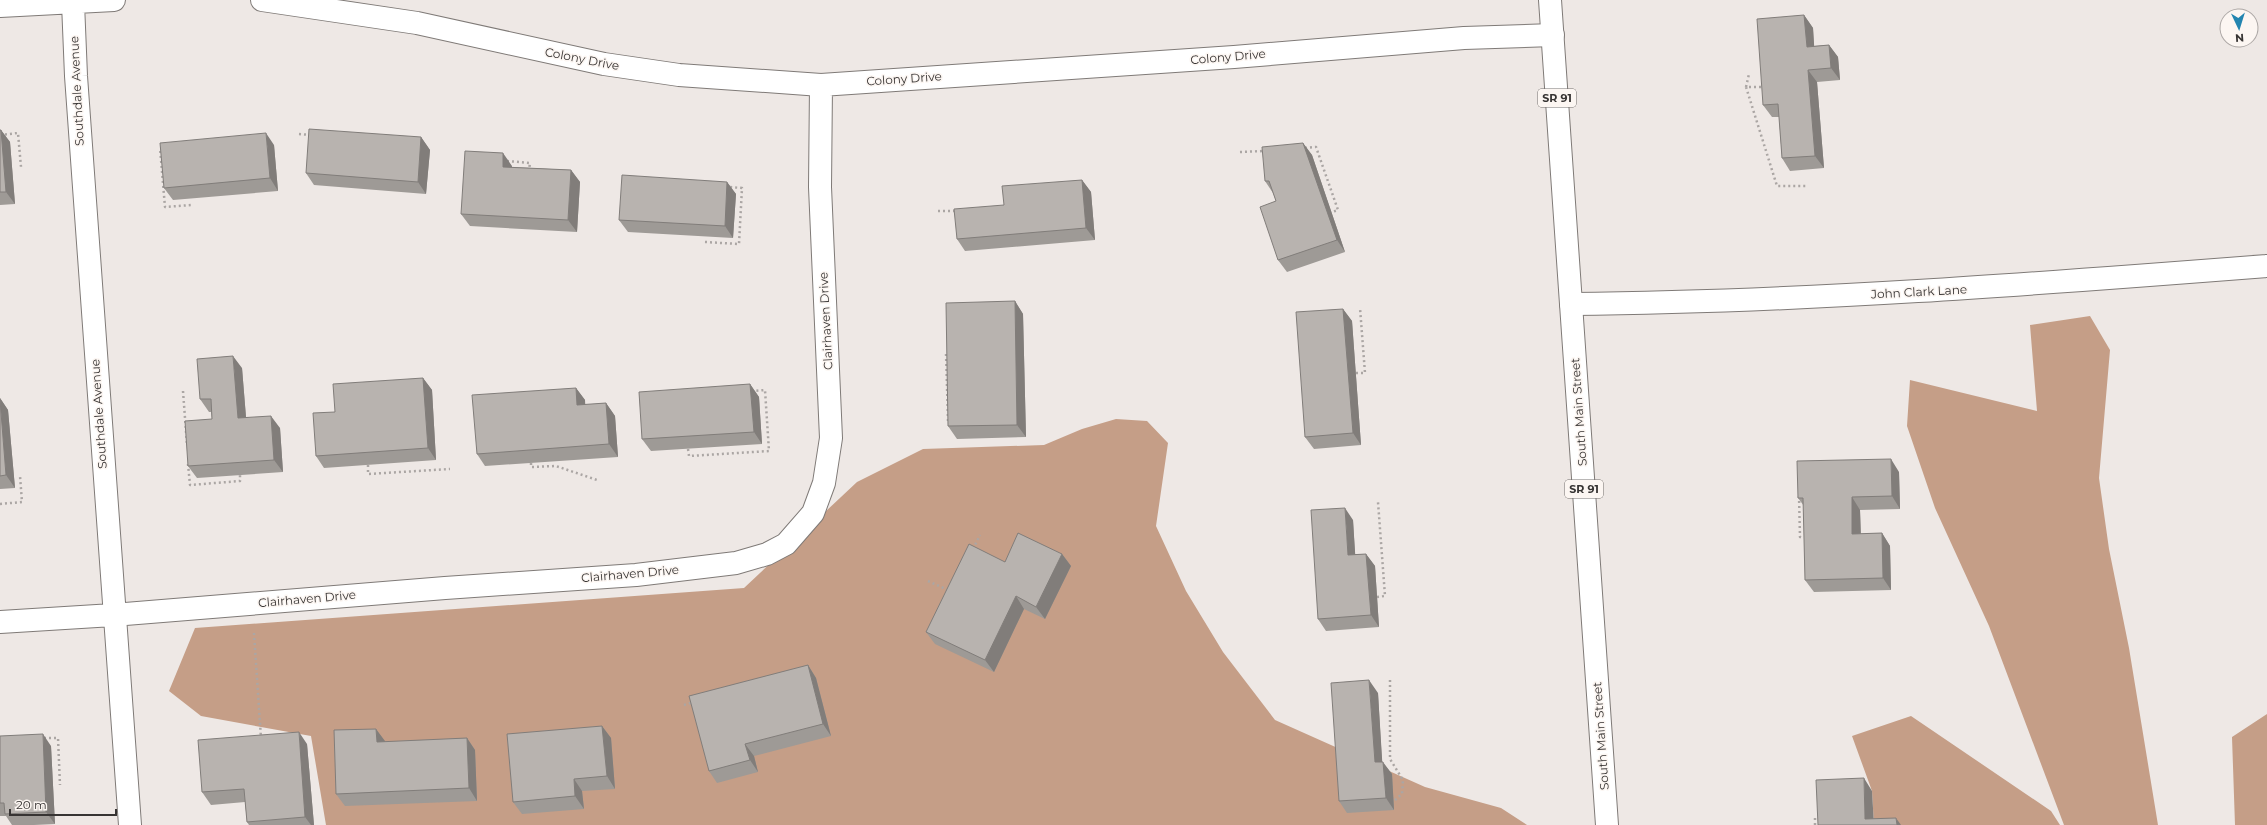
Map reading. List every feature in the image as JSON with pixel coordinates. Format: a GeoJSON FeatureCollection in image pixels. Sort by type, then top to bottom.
{"type":"FeatureCollection","features":[{"type":"Feature","properties":{"kind":"street"},"geometry":{"type":"LineString","coordinates":[[0,6],[114,0]]}},
{"type":"Feature","properties":{"kind":"street","name":"Colony Drive"},"geometry":{"type":"LineString","coordinates":[[262,0],[417,23],[604,64],[679,75],[820,85],[1229,57],[1464,38],[1553,35]]}},
{"type":"Feature","properties":{"kind":"street","name":"South Main Street"},"geometry":{"type":"LineString","coordinates":[[1550,0],[1607,825]]}},
{"type":"Feature","properties":{"kind":"street","name":"Southdale Avenue"},"geometry":{"type":"LineString","coordinates":[[73,3],[77,92],[113,615],[130,825]]}},
{"type":"Feature","properties":{"kind":"street","name":"Clairhaven Drive"},"geometry":{"type":"LineString","coordinates":[[0,622],[113,615],[636,575],[736,563],[767,554],[786,544],[813,513],[824,483],[832,438],[820,187],[820,85]]}},
{"type":"Feature","properties":{"kind":"street","name":"John Clark Lane"},"geometry":{"type":"LineString","coordinates":[[1571,304],[1781,298],[1971,289],[2267,266]]}},
{"type":"Feature","properties":{"kind":"path"},"geometry":{"type":"LineString","coordinates":[[1749,74],[1746,87],[1777,186],[1806,186]]}},
{"type":"Feature","properties":{"kind":"path"},"geometry":{"type":"LineString","coordinates":[[1746,87],[1770,86]]}},
{"type":"Feature","properties":{"kind":"path"},"geometry":{"type":"LineString","coordinates":[[0,134],[18,133],[21,167]]}},
{"type":"Feature","properties":{"kind":"path"},"geometry":{"type":"LineString","coordinates":[[299,134],[314,135]]}},
{"type":"Feature","properties":{"kind":"path"},"geometry":{"type":"LineString","coordinates":[[168,148],[160,148],[165,207],[191,205]]}},
{"type":"Feature","properties":{"kind":"path"},"geometry":{"type":"LineString","coordinates":[[1300,148],[1316,148],[1338,210],[1332,212]]}},
{"type":"Feature","properties":{"kind":"path"},"geometry":{"type":"LineString","coordinates":[[1240,152],[1270,150]]}},
{"type":"Feature","properties":{"kind":"path"},"geometry":{"type":"LineString","coordinates":[[500,161],[530,163],[529,174]]}},
{"type":"Feature","properties":{"kind":"path"},"geometry":{"type":"LineString","coordinates":[[705,242],[738,244],[742,188],[727,187]]}},
{"type":"Feature","properties":{"kind":"path"},"geometry":{"type":"LineString","coordinates":[[938,212],[960,210]]}},
{"type":"Feature","properties":{"kind":"path"},"geometry":{"type":"LineString","coordinates":[[1356,373],[1365,373],[1360,308]]}},
{"type":"Feature","properties":{"kind":"path"},"geometry":{"type":"LineString","coordinates":[[948,421],[946,352],[951,352]]}},
{"type":"Feature","properties":{"kind":"path"},"geometry":{"type":"LineString","coordinates":[[688,449],[688,456],[769,451],[765,390],[750,391]]}},
{"type":"Feature","properties":{"kind":"path"},"geometry":{"type":"LineString","coordinates":[[183,391],[187,446]]}},
{"type":"Feature","properties":{"kind":"path"},"geometry":{"type":"LineString","coordinates":[[188,462],[190,485],[240,481],[240,475]]}},
{"type":"Feature","properties":{"kind":"path"},"geometry":{"type":"LineString","coordinates":[[531,463],[531,467],[556,466],[597,480]]}},
{"type":"Feature","properties":{"kind":"path"},"geometry":{"type":"LineString","coordinates":[[368,465],[368,474],[450,469]]}},
{"type":"Feature","properties":{"kind":"path"},"geometry":{"type":"LineString","coordinates":[[0,504],[22,502],[20,476]]}},
{"type":"Feature","properties":{"kind":"path"},"geometry":{"type":"LineString","coordinates":[[1799,492],[1800,537],[1812,537]]}},
{"type":"Feature","properties":{"kind":"path"},"geometry":{"type":"LineString","coordinates":[[1377,597],[1385,596],[1378,502]]}},
{"type":"Feature","properties":{"kind":"path"},"geometry":{"type":"LineString","coordinates":[[970,554],[980,535]]}},
{"type":"Feature","properties":{"kind":"path"},"geometry":{"type":"LineString","coordinates":[[928,581],[952,592],[955,586]]}},
{"type":"Feature","properties":{"kind":"path"},"geometry":{"type":"LineString","coordinates":[[253,604],[261,741]]}},
{"type":"Feature","properties":{"kind":"path"},"geometry":{"type":"LineString","coordinates":[[1390,680],[1390,759],[1403,780],[1402,794],[1394,801]]}},
{"type":"Feature","properties":{"kind":"path"},"geometry":{"type":"LineString","coordinates":[[684,705],[699,700]]}},
{"type":"Feature","properties":{"kind":"path"},"geometry":{"type":"LineString","coordinates":[[36,739],[58,738],[60,785]]}},
{"type":"Feature","properties":{"kind":"path"},"geometry":{"type":"LineString","coordinates":[[1815,818],[1815,825]]}},
{"type":"Feature","properties":{"kind":"shaded area"},"geometry":{"type":"Polygon","coordinates":[[[2090,316],[2110,350],[2099,478],[2109,549],[2129,648],[2158,825],[2064,825],[1989,626],[1935,508],[1907,426],[1910,380],[2037,411],[2030,325],[2090,316]]]}},
{"type":"Feature","properties":{"kind":"shaded area"},"geometry":{"type":"Polygon","coordinates":[[[1116,419],[1147,421],[1168,443],[1156,526],[1186,591],[1223,652],[1275,720],[1425,787],[1501,808],[1527,825],[326,825],[311,736],[201,716],[169,691],[195,628],[744,588],[857,482],[923,449],[1044,445],[1082,429],[1116,419]]]}},
{"type":"Feature","properties":{"kind":"shaded area"},"geometry":{"type":"Polygon","coordinates":[[[2267,714],[2267,825],[2235,825],[2232,737],[2267,714]]]}},
{"type":"Feature","properties":{"kind":"shaded area"},"geometry":{"type":"Polygon","coordinates":[[[1911,716],[2051,811],[2060,825],[1874,825],[1872,791],[1852,736],[1911,716]]]}},
{"type":"Feature","properties":{"kind":"building"},"geometry":{"type":"Polygon","coordinates":[[[1804,15],[1807,47],[1829,45],[1831,68],[1808,70],[1815,156],[1782,158],[1778,104],[1763,105],[1757,19],[1804,15]]]}},
{"type":"Feature","properties":{"kind":"building"},"geometry":{"type":"Polygon","coordinates":[[[309,129],[421,137],[418,182],[306,173],[309,129]]]}},
{"type":"Feature","properties":{"kind":"building"},"geometry":{"type":"Polygon","coordinates":[[[1,130],[6,192],[0,192],[1,130]]]}},
{"type":"Feature","properties":{"kind":"building"},"geometry":{"type":"Polygon","coordinates":[[[266,133],[270,178],[164,188],[160,143],[266,133]]]}},
{"type":"Feature","properties":{"kind":"building"},"geometry":{"type":"Polygon","coordinates":[[[1303,143],[1337,240],[1278,260],[1260,207],[1276,201],[1269,181],[1265,181],[1262,147],[1303,143]]]}},
{"type":"Feature","properties":{"kind":"building"},"geometry":{"type":"Polygon","coordinates":[[[465,151],[503,153],[503,167],[571,170],[568,220],[461,214],[465,151]]]}},
{"type":"Feature","properties":{"kind":"building"},"geometry":{"type":"Polygon","coordinates":[[[622,175],[727,182],[725,226],[619,220],[622,175]]]}},
{"type":"Feature","properties":{"kind":"building"},"geometry":{"type":"Polygon","coordinates":[[[1082,180],[1086,228],[957,239],[954,209],[1004,205],[1002,186],[1082,180]]]}},
{"type":"Feature","properties":{"kind":"building"},"geometry":{"type":"Polygon","coordinates":[[[1015,301],[1017,425],[948,426],[946,303],[1015,301]]]}},
{"type":"Feature","properties":{"kind":"building"},"geometry":{"type":"Polygon","coordinates":[[[1343,309],[1353,433],[1305,437],[1296,312],[1343,309]]]}},
{"type":"Feature","properties":{"kind":"building"},"geometry":{"type":"Polygon","coordinates":[[[233,356],[238,418],[271,416],[274,460],[188,466],[185,421],[212,419],[211,399],[200,399],[197,359],[233,356]]]}},
{"type":"Feature","properties":{"kind":"building"},"geometry":{"type":"Polygon","coordinates":[[[423,378],[428,448],[316,456],[313,413],[335,412],[333,384],[423,378]]]}},
{"type":"Feature","properties":{"kind":"building"},"geometry":{"type":"Polygon","coordinates":[[[750,384],[754,432],[642,439],[639,392],[750,384]]]}},
{"type":"Feature","properties":{"kind":"building"},"geometry":{"type":"Polygon","coordinates":[[[576,388],[577,405],[606,403],[609,444],[477,454],[472,395],[576,388]]]}},
{"type":"Feature","properties":{"kind":"building"},"geometry":{"type":"Polygon","coordinates":[[[0,400],[6,475],[0,476],[0,400]]]}},
{"type":"Feature","properties":{"kind":"building"},"geometry":{"type":"Polygon","coordinates":[[[1891,459],[1892,496],[1852,497],[1852,534],[1882,533],[1883,578],[1805,580],[1803,498],[1798,498],[1797,461],[1891,459]]]}},
{"type":"Feature","properties":{"kind":"building"},"geometry":{"type":"Polygon","coordinates":[[[1345,508],[1348,555],[1366,554],[1371,615],[1318,619],[1311,510],[1345,508]]]}},
{"type":"Feature","properties":{"kind":"building"},"geometry":{"type":"Polygon","coordinates":[[[1018,533],[1062,554],[1036,607],[1016,596],[985,660],[926,632],[969,544],[1005,562],[1018,533]]]}},
{"type":"Feature","properties":{"kind":"building"},"geometry":{"type":"Polygon","coordinates":[[[808,665],[823,724],[745,744],[750,760],[709,771],[689,696],[808,665]]]}},
{"type":"Feature","properties":{"kind":"building"},"geometry":{"type":"Polygon","coordinates":[[[1369,680],[1375,762],[1383,762],[1386,798],[1339,801],[1331,683],[1369,680]]]}},
{"type":"Feature","properties":{"kind":"building"},"geometry":{"type":"Polygon","coordinates":[[[602,726],[607,776],[574,779],[575,796],[513,802],[507,734],[602,726]]]}},
{"type":"Feature","properties":{"kind":"building"},"geometry":{"type":"Polygon","coordinates":[[[376,729],[377,742],[467,738],[469,788],[336,794],[334,730],[376,729]]]}},
{"type":"Feature","properties":{"kind":"building"},"geometry":{"type":"Polygon","coordinates":[[[299,732],[305,817],[247,822],[244,789],[202,792],[198,740],[299,732]]]}},
{"type":"Feature","properties":{"kind":"building"},"geometry":{"type":"Polygon","coordinates":[[[43,734],[46,812],[5,814],[4,803],[0,803],[0,736],[43,734]]]}},
{"type":"Feature","properties":{"kind":"building"},"geometry":{"type":"Polygon","coordinates":[[[1864,778],[1865,819],[1896,818],[1897,825],[1818,825],[1816,780],[1864,778]]]}}]}
